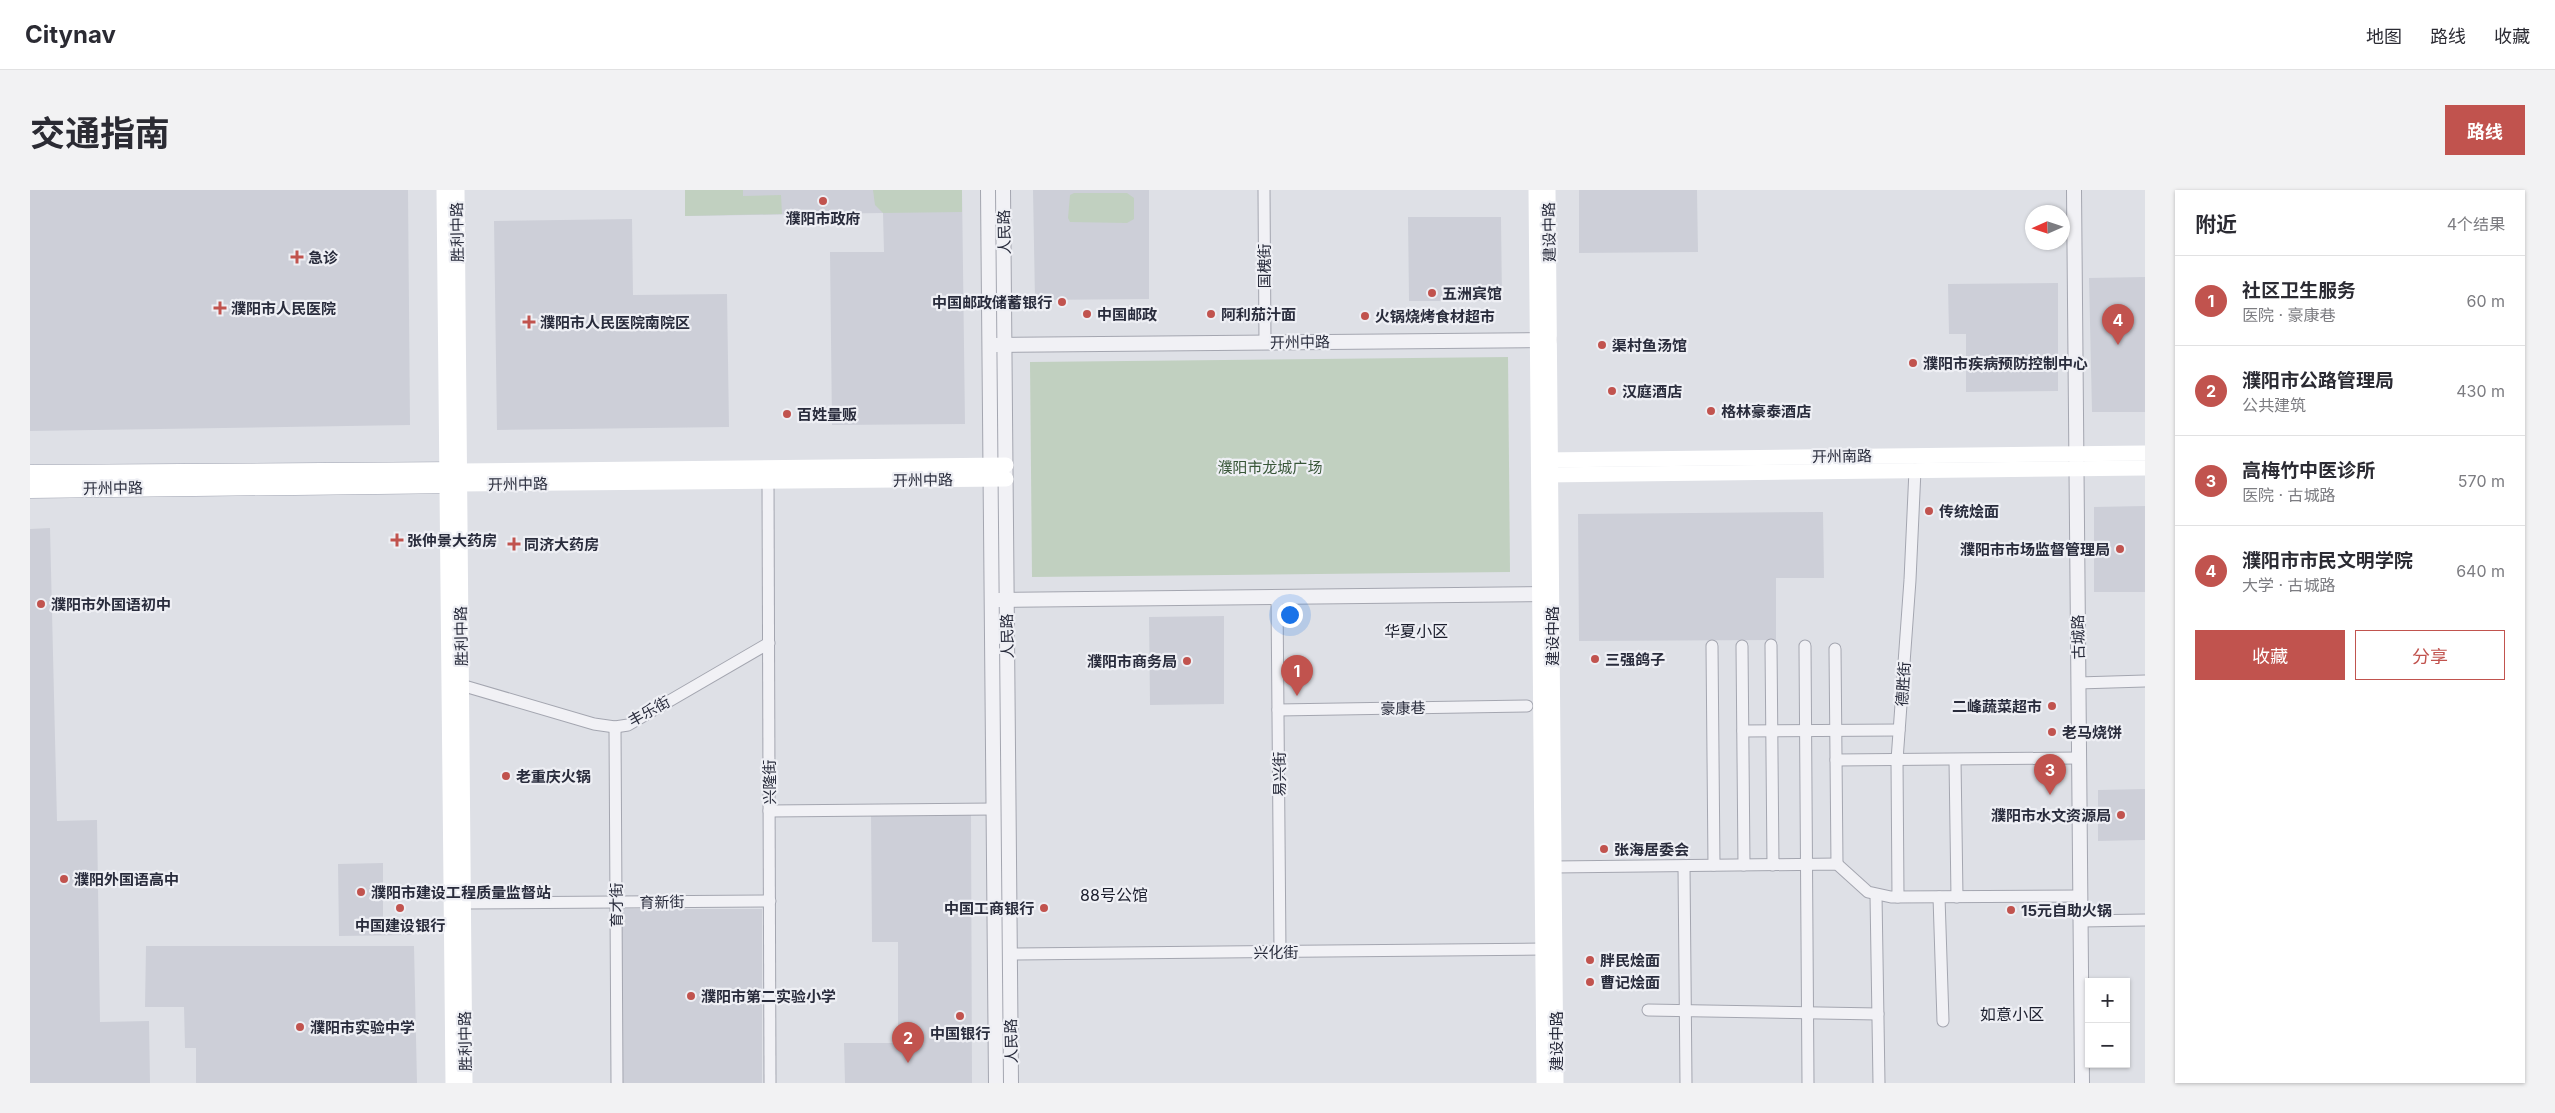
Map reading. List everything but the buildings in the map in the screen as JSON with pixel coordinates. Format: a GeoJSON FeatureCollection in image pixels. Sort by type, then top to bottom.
{"type":"FeatureCollection","features":[{"type":"Feature","properties":{"kind":"main road","name":"胜利中路"},"geometry":{"type":"LineString","coordinates":[[444,190],[462,685],[465,1083]]}},
{"type":"Feature","properties":{"kind":"main road","name":"胜利中路"},"geometry":{"type":"LineString","coordinates":[[452,1083],[453,478],[457,190]]}},
{"type":"Feature","properties":{"kind":"main road","name":"建设中路"},"geometry":{"type":"LineString","coordinates":[[1536,190],[1544,340]]}},
{"type":"Feature","properties":{"kind":"main road","name":"建设中路"},"geometry":{"type":"LineString","coordinates":[[1544,1083],[1543,949],[1546,594],[1544,340],[1548,190]]}},
{"type":"Feature","properties":{"kind":"main road","name":"开州南路"},"geometry":{"type":"LineString","coordinates":[[1545,467],[1915,470],[2076,461],[2145,453]]}},
{"type":"Feature","properties":{"kind":"main road","name":"开州南路"},"geometry":{"type":"LineString","coordinates":[[1545,467],[2076,461],[2145,468]]}},
{"type":"Feature","properties":{"kind":"main road","name":"开州中路"},"geometry":{"type":"LineString","coordinates":[[30,489],[453,478],[998,472]]}},
{"type":"Feature","properties":{"kind":"main road","name":"开州中路"},"geometry":{"type":"LineString","coordinates":[[30,474],[768,481],[998,472]]}},
{"type":"Feature","properties":{"kind":"main road","name":"建设中路"},"geometry":{"type":"LineString","coordinates":[[1546,594],[1554,866],[1556,1083]]}},
{"type":"Feature","properties":{"kind":"street","name":"人民路"},"geometry":{"type":"LineString","coordinates":[[988,190],[990,345],[1007,600],[1011,1083]]}},
{"type":"Feature","properties":{"kind":"street","name":"人民路"},"geometry":{"type":"LineString","coordinates":[[996,1083],[992,600],[1005,345],[1003,190]]}},
{"type":"Feature","properties":{"kind":"street","name":"国槐街"},"geometry":{"type":"LineString","coordinates":[[1264,190],[1264,342]]}},
{"type":"Feature","properties":{"kind":"street","name":"古城路"},"geometry":{"type":"LineString","coordinates":[[2074,190],[2082,1083]]}},
{"type":"Feature","properties":{"kind":"street","name":"开州中路"},"geometry":{"type":"LineString","coordinates":[[990,345],[1544,340]]}},
{"type":"Feature","properties":{"kind":"street","name":"德胜街"},"geometry":{"type":"LineString","coordinates":[[1898,897],[1899,730],[1910,580],[1915,470]]}},
{"type":"Feature","properties":{"kind":"street","name":"兴隆街"},"geometry":{"type":"LineString","coordinates":[[768,481],[770,1083]]}},
{"type":"Feature","properties":{"kind":"street"},"geometry":{"type":"LineString","coordinates":[[992,600],[1546,594]]}},
{"type":"Feature","properties":{"kind":"street","name":"易兴街"},"geometry":{"type":"LineString","coordinates":[[1277,597],[1280,952]]}},
{"type":"Feature","properties":{"kind":"street","name":"丰乐街"},"geometry":{"type":"LineString","coordinates":[[462,685],[594,724],[615,727],[628,725],[769,643]]}},
{"type":"Feature","properties":{"kind":"street"},"geometry":{"type":"LineString","coordinates":[[1771,645],[1773,865]]}},
{"type":"Feature","properties":{"kind":"street"},"geometry":{"type":"LineString","coordinates":[[1712,646],[1714,865]]}},
{"type":"Feature","properties":{"kind":"street"},"geometry":{"type":"LineString","coordinates":[[1742,646],[1744,865]]}},
{"type":"Feature","properties":{"kind":"street"},"geometry":{"type":"LineString","coordinates":[[1805,646],[1805,865],[1808,1083]]}},
{"type":"Feature","properties":{"kind":"street"},"geometry":{"type":"LineString","coordinates":[[1835,649],[1837,864]]}},
{"type":"Feature","properties":{"kind":"street"},"geometry":{"type":"LineString","coordinates":[[2078,683],[2145,681]]}},
{"type":"Feature","properties":{"kind":"street","name":"豪康巷"},"geometry":{"type":"LineString","coordinates":[[1278,710],[1527,706]]}},
{"type":"Feature","properties":{"kind":"street","name":"育才街"},"geometry":{"type":"LineString","coordinates":[[615,727],[616,1083]]}},
{"type":"Feature","properties":{"kind":"street"},"geometry":{"type":"LineString","coordinates":[[1743,731],[1899,730]]}},
{"type":"Feature","properties":{"kind":"street"},"geometry":{"type":"LineString","coordinates":[[1836,760],[2079,758]]}},
{"type":"Feature","properties":{"kind":"street"},"geometry":{"type":"LineString","coordinates":[[1955,760],[1957,897]]}},
{"type":"Feature","properties":{"kind":"street"},"geometry":{"type":"LineString","coordinates":[[769,811],[994,809]]}},
{"type":"Feature","properties":{"kind":"street"},"geometry":{"type":"LineString","coordinates":[[1554,866],[1837,864],[1868,892],[1876,895],[1898,897],[2081,896]]}},
{"type":"Feature","properties":{"kind":"street"},"geometry":{"type":"LineString","coordinates":[[1684,866],[1686,1083]]}},
{"type":"Feature","properties":{"kind":"street"},"geometry":{"type":"LineString","coordinates":[[1876,895],[1879,1083]]}},
{"type":"Feature","properties":{"kind":"street"},"geometry":{"type":"LineString","coordinates":[[1939,897],[1943,1021]]}},
{"type":"Feature","properties":{"kind":"street","name":"育新街"},"geometry":{"type":"LineString","coordinates":[[464,903],[770,901]]}},
{"type":"Feature","properties":{"kind":"street"},"geometry":{"type":"LineString","coordinates":[[2081,921],[2145,920]]}},
{"type":"Feature","properties":{"kind":"street","name":"兴化街"},"geometry":{"type":"LineString","coordinates":[[1010,954],[1543,949]]}},
{"type":"Feature","properties":{"kind":"street"},"geometry":{"type":"LineString","coordinates":[[1648,1010],[1878,1014]]}},
{"type":"Feature","properties":{"kind":"shaded area","name":"濮阳市人民医院"},"geometry":{"type":"Polygon","coordinates":[[[30,190],[408,190],[410,425],[30,431],[30,190]]]}},
{"type":"Feature","properties":{"kind":"shaded area"},"geometry":{"type":"Polygon","coordinates":[[[685,190],[962,190],[965,424],[832,425],[830,252],[884,252],[883,213],[685,216],[685,190]]]}},
{"type":"Feature","properties":{"kind":"shaded area"},"geometry":{"type":"Polygon","coordinates":[[[1033,190],[1149,190],[1149,299],[1035,300],[1033,190]]]}},
{"type":"Feature","properties":{"kind":"shaded area"},"geometry":{"type":"Polygon","coordinates":[[[1579,190],[1697,190],[1698,252],[1579,253],[1579,190]]]}},
{"type":"Feature","properties":{"kind":"shaded area"},"geometry":{"type":"Polygon","coordinates":[[[1408,217],[1501,217],[1502,301],[1409,301],[1408,217]]]}},
{"type":"Feature","properties":{"kind":"shaded area"},"geometry":{"type":"Polygon","coordinates":[[[632,219],[633,295],[727,294],[729,427],[497,430],[494,221],[632,219]]]}},
{"type":"Feature","properties":{"kind":"shaded area"},"geometry":{"type":"Polygon","coordinates":[[[2145,277],[2145,412],[2092,412],[2089,278],[2145,277]]]}},
{"type":"Feature","properties":{"kind":"shaded area"},"geometry":{"type":"Polygon","coordinates":[[[2058,283],[2058,391],[1966,392],[1966,334],[1949,334],[1948,284],[2058,283]]]}},
{"type":"Feature","properties":{"kind":"shaded area","name":"濮阳市市场监督管理局"},"geometry":{"type":"Polygon","coordinates":[[[2145,506],[2145,592],[2094,592],[2094,507],[2145,506]]]}},
{"type":"Feature","properties":{"kind":"shaded area"},"geometry":{"type":"Polygon","coordinates":[[[1823,512],[1824,578],[1776,578],[1776,640],[1579,641],[1578,514],[1823,512]]]}},
{"type":"Feature","properties":{"kind":"shaded area","name":"濮阳外国语高中"},"geometry":{"type":"Polygon","coordinates":[[[50,528],[57,821],[97,820],[100,1022],[149,1021],[150,1083],[30,1083],[30,529],[50,528]]]}},
{"type":"Feature","properties":{"kind":"shaded area","name":"濮阳市商务局"},"geometry":{"type":"Polygon","coordinates":[[[1224,616],[1224,704],[1150,705],[1149,617],[1224,616]]]}},
{"type":"Feature","properties":{"kind":"shaded area","name":"濮阳市水文资源局"},"geometry":{"type":"Polygon","coordinates":[[[2145,789],[2145,840],[2098,841],[2098,790],[2145,789]]]}},
{"type":"Feature","properties":{"kind":"shaded area"},"geometry":{"type":"Polygon","coordinates":[[[871,813],[971,813],[972,1083],[845,1083],[844,1043],[898,1043],[898,942],[872,942],[871,813]]]}},
{"type":"Feature","properties":{"kind":"shaded area","name":"濮阳市建设工程质量监督站"},"geometry":{"type":"Polygon","coordinates":[[[383,863],[383,920],[412,920],[412,935],[339,936],[338,864],[383,863]]]}},
{"type":"Feature","properties":{"kind":"shaded area","name":"濮阳市第二实验小学"},"geometry":{"type":"Polygon","coordinates":[[[619,909],[762,909],[762,1083],[619,1083],[619,909]]]}},
{"type":"Feature","properties":{"kind":"shaded area","name":"濮阳市实验中学"},"geometry":{"type":"Polygon","coordinates":[[[146,946],[414,946],[417,1083],[196,1083],[196,1048],[185,1048],[184,1007],[145,1007],[146,946]]]}},
{"type":"Feature","properties":{"kind":"green space"},"geometry":{"type":"Polygon","coordinates":[[[685,190],[743,190],[743,196],[781,195],[782,214],[685,216],[685,190]]]}},
{"type":"Feature","properties":{"kind":"green space"},"geometry":{"type":"Polygon","coordinates":[[[873,190],[962,190],[962,212],[883,213],[875,205],[873,190]]]}},
{"type":"Feature","properties":{"kind":"green space"},"geometry":{"type":"Polygon","coordinates":[[[1074,193],[1127,193],[1134,198],[1134,219],[1127,223],[1070,222],[1068,218],[1070,195],[1074,193]]]}},
{"type":"Feature","properties":{"kind":"green space","name":"濮阳市龙城广场"},"geometry":{"type":"Polygon","coordinates":[[[1508,357],[1510,572],[1032,577],[1030,362],[1508,357]]]}},
{"type":"Feature","properties":{"kind":"place","name":"濮阳市政府"},"geometry":{"type":"Point","coordinates":[823,201]}},
{"type":"Feature","properties":{"kind":"place","name":"急诊"},"geometry":{"type":"Point","coordinates":[297,257]}},
{"type":"Feature","properties":{"kind":"place","name":"五洲宾馆"},"geometry":{"type":"Point","coordinates":[1432,293]}},
{"type":"Feature","properties":{"kind":"place","name":"中国邮政储蓄银行"},"geometry":{"type":"Point","coordinates":[1062,302]}},
{"type":"Feature","properties":{"kind":"place","name":"濮阳市人民医院"},"geometry":{"type":"Point","coordinates":[220,308]}},
{"type":"Feature","properties":{"kind":"place","name":"中国邮政"},"geometry":{"type":"Point","coordinates":[1087,314]}},
{"type":"Feature","properties":{"kind":"place","name":"阿利茄汁面"},"geometry":{"type":"Point","coordinates":[1211,314]}},
{"type":"Feature","properties":{"kind":"place","name":"火锅烧烤食材超市"},"geometry":{"type":"Point","coordinates":[1365,316]}},
{"type":"Feature","properties":{"kind":"place","name":"濮阳市人民医院南院区"},"geometry":{"type":"Point","coordinates":[529,322]}},
{"type":"Feature","properties":{"kind":"place","name":"渠村鱼汤馆"},"geometry":{"type":"Point","coordinates":[1602,345]}},
{"type":"Feature","properties":{"kind":"place","name":"濮阳市市民文明学院"},"geometry":{"type":"Point","coordinates":[2118,345]}},
{"type":"Feature","properties":{"kind":"place","name":"濮阳市疾病预防控制中心"},"geometry":{"type":"Point","coordinates":[1913,363]}},
{"type":"Feature","properties":{"kind":"place","name":"汉庭酒店"},"geometry":{"type":"Point","coordinates":[1612,391]}},
{"type":"Feature","properties":{"kind":"place","name":"格林豪泰酒店"},"geometry":{"type":"Point","coordinates":[1711,411]}},
{"type":"Feature","properties":{"kind":"place","name":"百姓量贩"},"geometry":{"type":"Point","coordinates":[787,414]}},
{"type":"Feature","properties":{"kind":"place","name":"传统烩面"},"geometry":{"type":"Point","coordinates":[1929,511]}},
{"type":"Feature","properties":{"kind":"place","name":"张仲景大药房"},"geometry":{"type":"Point","coordinates":[397,540]}},
{"type":"Feature","properties":{"kind":"place","name":"同济大药房"},"geometry":{"type":"Point","coordinates":[514,544]}},
{"type":"Feature","properties":{"kind":"place","name":"濮阳市市场监督管理局"},"geometry":{"type":"Point","coordinates":[2120,549]}},
{"type":"Feature","properties":{"kind":"place","name":"濮阳市外国语初中"},"geometry":{"type":"Point","coordinates":[41,604]}},
{"type":"Feature","properties":{"kind":"place","name":"三强鸽子"},"geometry":{"type":"Point","coordinates":[1595,659]}},
{"type":"Feature","properties":{"kind":"place","name":"濮阳市商务局"},"geometry":{"type":"Point","coordinates":[1187,661]}},
{"type":"Feature","properties":{"kind":"place","name":"社区卫生服务"},"geometry":{"type":"Point","coordinates":[1297,696]}},
{"type":"Feature","properties":{"kind":"place","name":"二峰蔬菜超市"},"geometry":{"type":"Point","coordinates":[2052,706]}},
{"type":"Feature","properties":{"kind":"place","name":"老马烧饼"},"geometry":{"type":"Point","coordinates":[2052,732]}},
{"type":"Feature","properties":{"kind":"place","name":"老重庆火锅"},"geometry":{"type":"Point","coordinates":[506,776]}},
{"type":"Feature","properties":{"kind":"place","name":"高梅竹中医诊所"},"geometry":{"type":"Point","coordinates":[2050,795]}},
{"type":"Feature","properties":{"kind":"place","name":"濮阳市水文资源局"},"geometry":{"type":"Point","coordinates":[2121,815]}},
{"type":"Feature","properties":{"kind":"place","name":"张海居委会"},"geometry":{"type":"Point","coordinates":[1604,849]}},
{"type":"Feature","properties":{"kind":"place","name":"濮阳外国语高中"},"geometry":{"type":"Point","coordinates":[64,879]}},
{"type":"Feature","properties":{"kind":"place","name":"濮阳市建设工程质量监督站"},"geometry":{"type":"Point","coordinates":[361,892]}},
{"type":"Feature","properties":{"kind":"place","name":"中国建设银行"},"geometry":{"type":"Point","coordinates":[400,908]}},
{"type":"Feature","properties":{"kind":"place","name":"中国工商银行"},"geometry":{"type":"Point","coordinates":[1044,908]}},
{"type":"Feature","properties":{"kind":"place","name":"15元自助火锅"},"geometry":{"type":"Point","coordinates":[2011,910]}},
{"type":"Feature","properties":{"kind":"place","name":"胖民烩面"},"geometry":{"type":"Point","coordinates":[1590,960]}},
{"type":"Feature","properties":{"kind":"place","name":"曹记烩面"},"geometry":{"type":"Point","coordinates":[1590,982]}},
{"type":"Feature","properties":{"kind":"place","name":"濮阳市第二实验小学"},"geometry":{"type":"Point","coordinates":[691,996]}},
{"type":"Feature","properties":{"kind":"place","name":"中国银行"},"geometry":{"type":"Point","coordinates":[960,1016]}},
{"type":"Feature","properties":{"kind":"place","name":"濮阳市实验中学"},"geometry":{"type":"Point","coordinates":[300,1027]}},
{"type":"Feature","properties":{"kind":"place","name":"濮阳市公路管理局"},"geometry":{"type":"Point","coordinates":[908,1063]}},
{"type":"Feature","properties":{"kind":"district","name":"华夏小区"},"geometry":{"type":"Point","coordinates":[1416,631]}},
{"type":"Feature","properties":{"kind":"district","name":"88号公馆"},"geometry":{"type":"Point","coordinates":[1114,895]}},
{"type":"Feature","properties":{"kind":"district","name":"如意小区"},"geometry":{"type":"Point","coordinates":[2012,1014]}}]}
